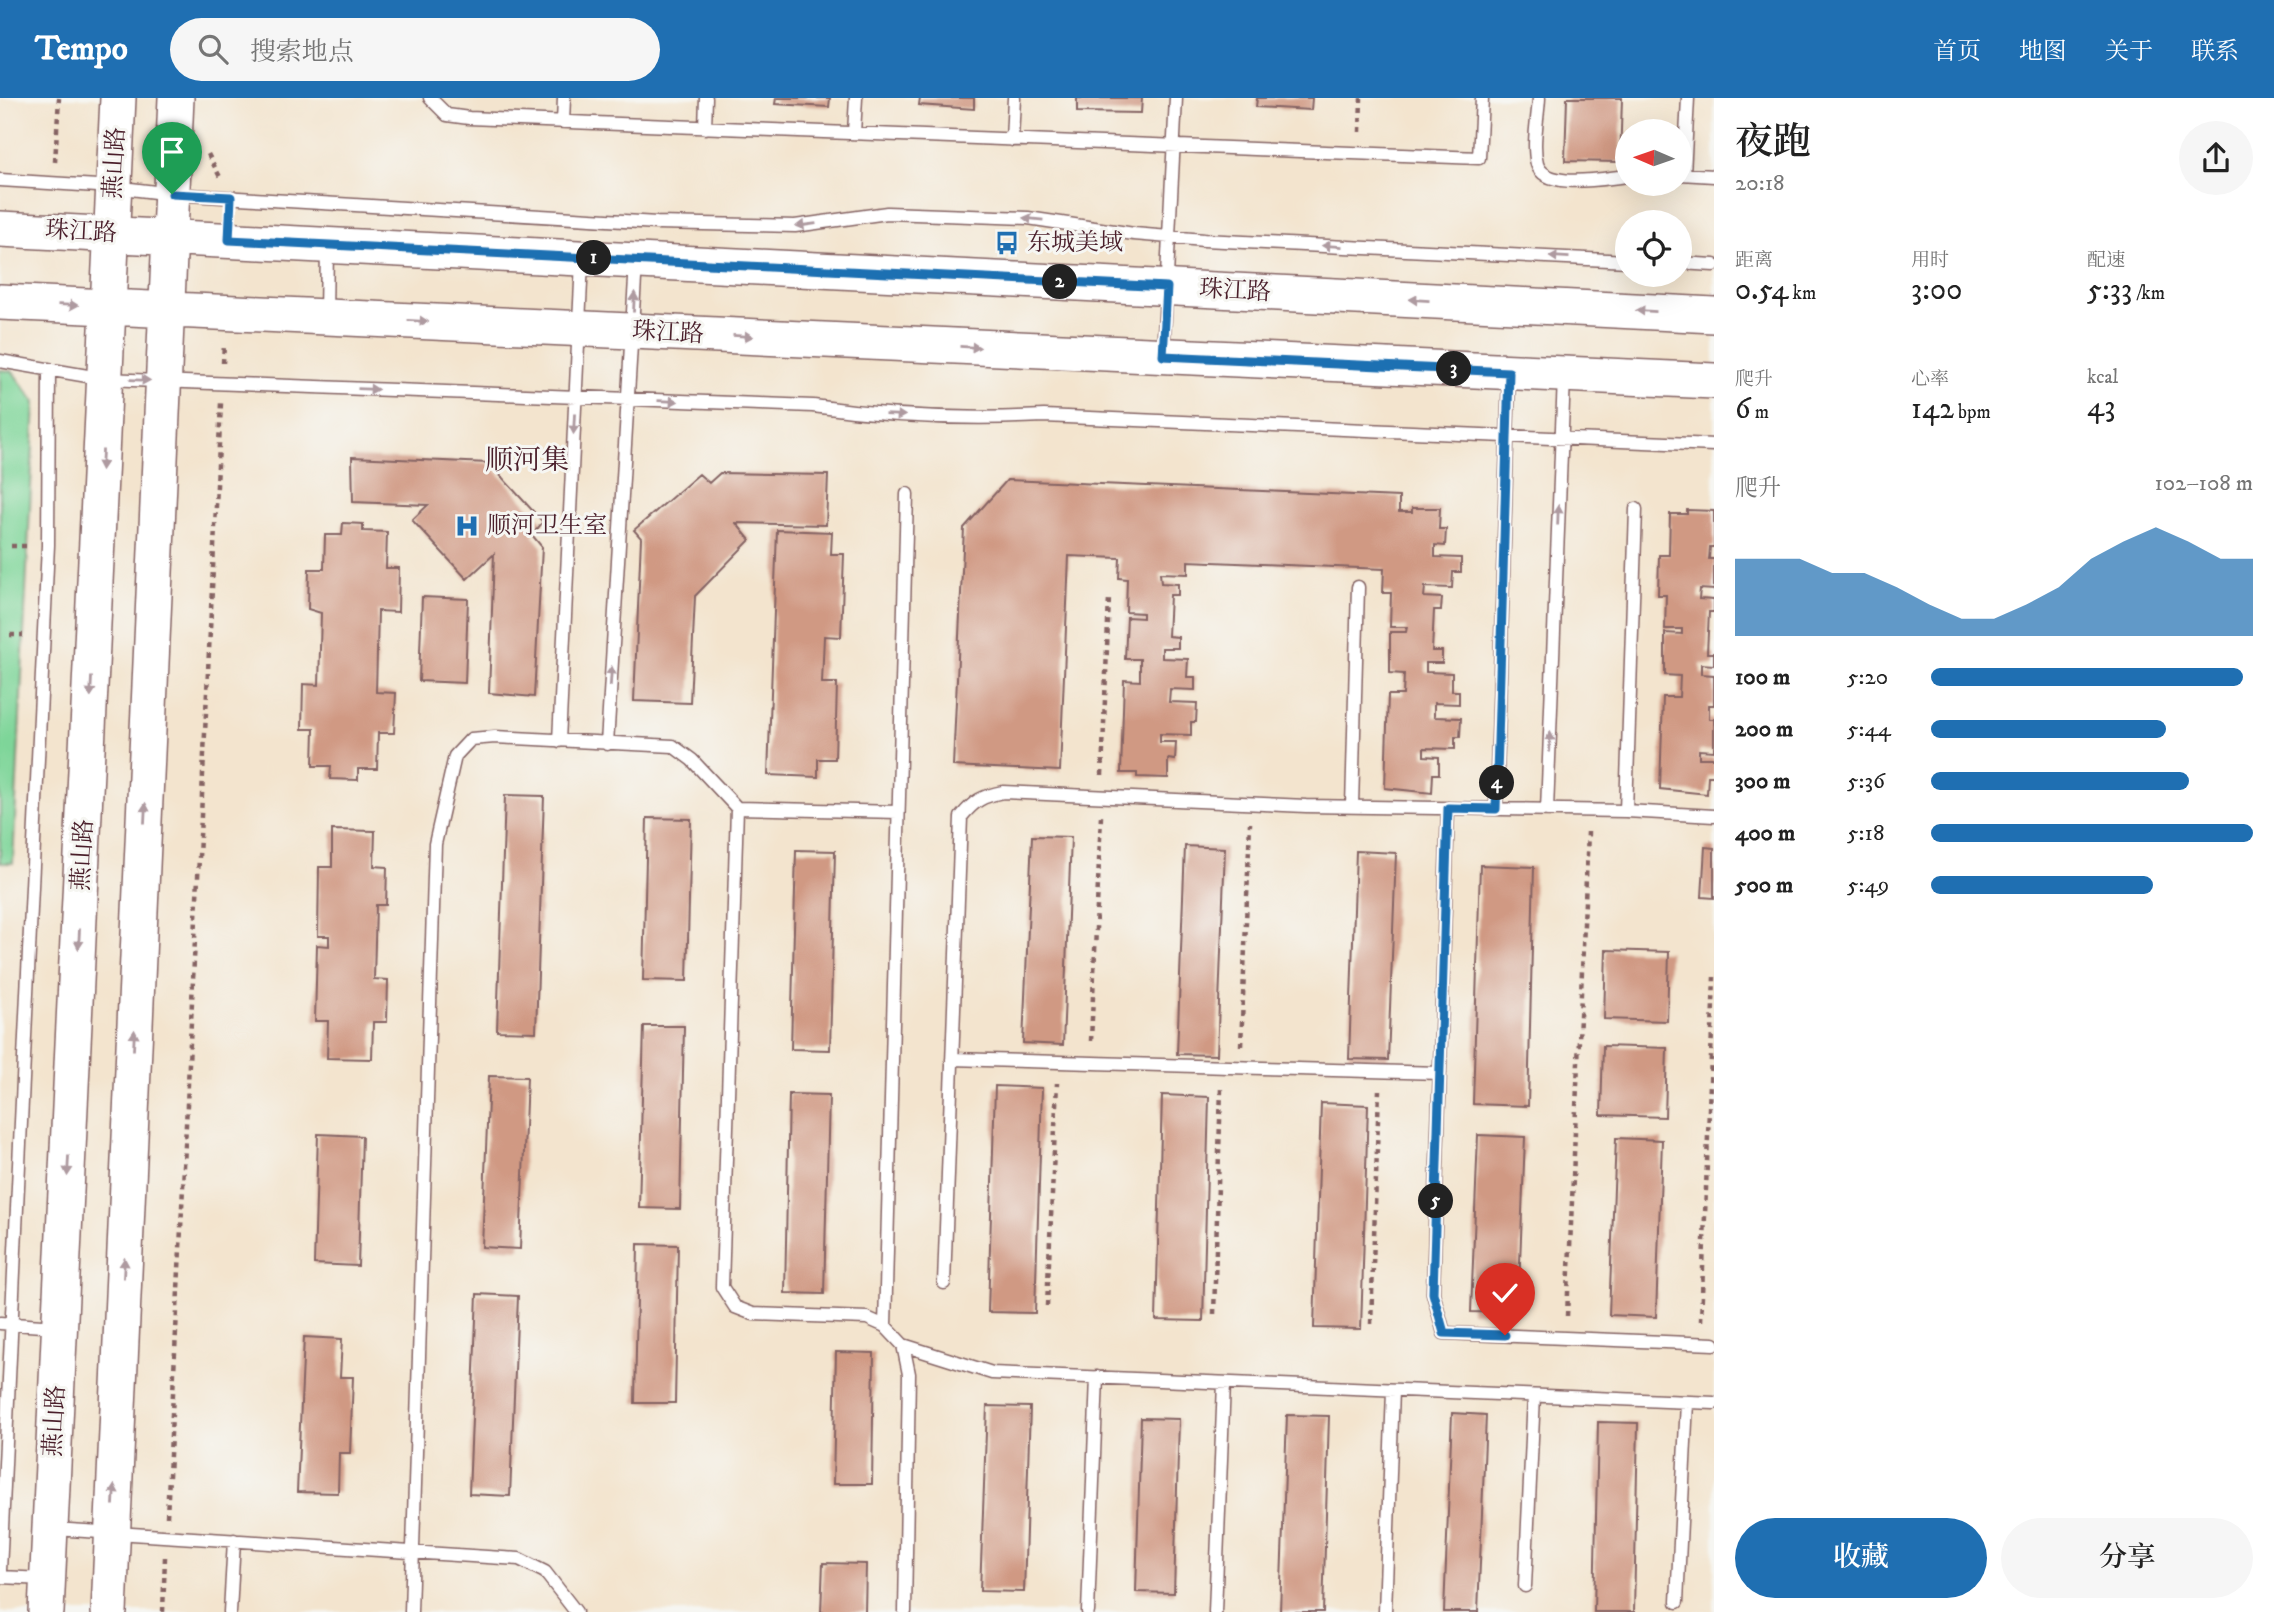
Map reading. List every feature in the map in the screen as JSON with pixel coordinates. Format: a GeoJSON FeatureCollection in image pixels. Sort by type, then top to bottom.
{"type":"FeatureCollection","features":[{"type":"Feature","properties":{"kind":"street","name":"燕山路"},"geometry":{"type":"LineString","coordinates":[[47,1595],[118,98]]}},
{"type":"Feature","properties":{"kind":"street"},"geometry":{"type":"LineString","coordinates":[[108,1612],[176,98]]}},
{"type":"Feature","properties":{"kind":"street","name":"珠江路"},"geometry":{"type":"LineString","coordinates":[[0,229],[1714,315]]}},
{"type":"Feature","properties":{"kind":"street","name":"珠江路"},"geometry":{"type":"LineString","coordinates":[[0,302],[1714,381]]}},
{"type":"Feature","properties":{"kind":"lane"},"geometry":{"type":"LineString","coordinates":[[430,98],[447,115],[563,122],[1479,158],[1482,98]]}},
{"type":"Feature","properties":{"kind":"lane"},"geometry":{"type":"LineString","coordinates":[[563,122],[564,98]]}},
{"type":"Feature","properties":{"kind":"lane"},"geometry":{"type":"LineString","coordinates":[[705,128],[706,98]]}},
{"type":"Feature","properties":{"kind":"lane"},"geometry":{"type":"LineString","coordinates":[[854,133],[856,98]]}},
{"type":"Feature","properties":{"kind":"lane"},"geometry":{"type":"LineString","coordinates":[[1012,140],[1014,98]]}},
{"type":"Feature","properties":{"kind":"lane"},"geometry":{"type":"LineString","coordinates":[[1163,356],[1176,98]]}},
{"type":"Feature","properties":{"kind":"lane"},"geometry":{"type":"LineString","coordinates":[[1539,98],[1536,154],[1542,173],[1551,180],[1564,181],[1615,178]]}},
{"type":"Feature","properties":{"kind":"lane"},"geometry":{"type":"LineString","coordinates":[[1686,119],[1688,98]]}},
{"type":"Feature","properties":{"kind":"lane"},"geometry":{"type":"LineString","coordinates":[[1692,175],[1714,176]]}},
{"type":"Feature","properties":{"kind":"lane"},"geometry":{"type":"LineString","coordinates":[[0,180],[114,187],[172,194],[657,223],[795,226],[887,213],[1028,218],[1170,237],[1615,260]]}},
{"type":"Feature","properties":{"kind":"lane"},"geometry":{"type":"LineString","coordinates":[[326,317],[327,245]]}},
{"type":"Feature","properties":{"kind":"lane"},"geometry":{"type":"LineString","coordinates":[[559,741],[582,258]]}},
{"type":"Feature","properties":{"kind":"lane"},"geometry":{"type":"LineString","coordinates":[[607,744],[636,260]]}},
{"type":"Feature","properties":{"kind":"lane"},"geometry":{"type":"LineString","coordinates":[[1692,264],[1714,265]]}},
{"type":"Feature","properties":{"kind":"lane"},"geometry":{"type":"LineString","coordinates":[[0,361],[105,379],[814,406],[869,414],[994,419],[1044,416],[1714,445]]}},
{"type":"Feature","properties":{"kind":"lane"},"geometry":{"type":"LineString","coordinates":[[0,1571],[5,1323],[48,545],[49,369]]}},
{"type":"Feature","properties":{"kind":"lane"},"geometry":{"type":"LineString","coordinates":[[1496,809],[1509,372]]}},
{"type":"Feature","properties":{"kind":"lane"},"geometry":{"type":"LineString","coordinates":[[1547,810],[1560,438],[1565,374]]}},
{"type":"Feature","properties":{"kind":"lane"},"geometry":{"type":"LineString","coordinates":[[885,1326],[907,494]]}},
{"type":"Feature","properties":{"kind":"lane"},"geometry":{"type":"LineString","coordinates":[[1626,811],[1636,509]]}},
{"type":"Feature","properties":{"kind":"lane"},"geometry":{"type":"LineString","coordinates":[[1352,806],[1358,587]]}},
{"type":"Feature","properties":{"kind":"lane"},"geometry":{"type":"LineString","coordinates":[[411,1612],[435,844],[443,799],[455,756],[471,739],[495,737],[673,746],[692,760],[737,808],[722,1287],[735,1307],[753,1314],[867,1318],[885,1326],[903,1345],[992,1373],[1714,1403]]}},
{"type":"Feature","properties":{"kind":"lane"},"geometry":{"type":"LineString","coordinates":[[944,1283],[961,817],[973,802],[984,796],[1003,792],[1251,803],[1626,811],[1714,816]]}},
{"type":"Feature","properties":{"kind":"lane"},"geometry":{"type":"LineString","coordinates":[[737,808],[898,812]]}},
{"type":"Feature","properties":{"kind":"lane"},"geometry":{"type":"LineString","coordinates":[[1448,808],[1433,1293],[1444,1333],[1714,1344]]}},
{"type":"Feature","properties":{"kind":"lane"},"geometry":{"type":"LineString","coordinates":[[952,1059],[1440,1073]]}},
{"type":"Feature","properties":{"kind":"lane"},"geometry":{"type":"LineString","coordinates":[[5,1323],[60,1327]]}},
{"type":"Feature","properties":{"kind":"lane"},"geometry":{"type":"LineString","coordinates":[[903,1345],[909,1374],[905,1612]]}},
{"type":"Feature","properties":{"kind":"lane"},"geometry":{"type":"LineString","coordinates":[[1088,1612],[1097,1377]]}},
{"type":"Feature","properties":{"kind":"lane"},"geometry":{"type":"LineString","coordinates":[[1215,1612],[1224,1383]]}},
{"type":"Feature","properties":{"kind":"lane"},"geometry":{"type":"LineString","coordinates":[[1385,1612],[1394,1390]]}},
{"type":"Feature","properties":{"kind":"lane"},"geometry":{"type":"LineString","coordinates":[[1525,1586],[1534,1396]]}},
{"type":"Feature","properties":{"kind":"lane"},"geometry":{"type":"LineString","coordinates":[[1677,1602],[1687,1402]]}},
{"type":"Feature","properties":{"kind":"lane"},"geometry":{"type":"LineString","coordinates":[[50,1529],[519,1559],[545,1572],[576,1612]]}},
{"type":"Feature","properties":{"kind":"lane"},"geometry":{"type":"LineString","coordinates":[[230,1612],[234,1540]]}},
{"type":"Feature","properties":{"kind":"lane"},"geometry":{"type":"LineString","coordinates":[[0,1577],[47,1595]]}},
{"type":"Feature","properties":{"kind":"path"},"geometry":{"type":"LineString","coordinates":[[1359,153],[1361,98]]}},
{"type":"Feature","properties":{"kind":"path"},"geometry":{"type":"LineString","coordinates":[[206,140],[207,153],[231,197]]}},
{"type":"Feature","properties":{"kind":"path"},"geometry":{"type":"LineString","coordinates":[[163,1612],[226,312]]}},
{"type":"Feature","properties":{"kind":"path"},"geometry":{"type":"LineString","coordinates":[[1090,1063],[1109,597]]}},
{"type":"Feature","properties":{"kind":"path"},"geometry":{"type":"LineString","coordinates":[[1240,1067],[1251,803]]}},
{"type":"Feature","properties":{"kind":"path"},"geometry":{"type":"LineString","coordinates":[[1566,1338],[1589,810]]}},
{"type":"Feature","properties":{"kind":"path"},"geometry":{"type":"LineString","coordinates":[[1700,1343],[1714,977]]}},
{"type":"Feature","properties":{"kind":"path"},"geometry":{"type":"LineString","coordinates":[[1047,1306],[1058,1062]]}},
{"type":"Feature","properties":{"kind":"path"},"geometry":{"type":"LineString","coordinates":[[1214,1314],[1221,1067]]}},
{"type":"Feature","properties":{"kind":"path"},"geometry":{"type":"LineString","coordinates":[[1371,1324],[1380,1072]]}},
{"type":"Feature","properties":{"kind":"green space"},"geometry":{"type":"Polygon","coordinates":[[[0,370],[12,371],[35,402],[13,863],[0,863],[0,370]]]}},
{"type":"Feature","properties":{"kind":"building"},"geometry":{"type":"Polygon","coordinates":[[[776,98],[830,98],[829,107],[775,104],[776,98]]]}},
{"type":"Feature","properties":{"kind":"building"},"geometry":{"type":"Polygon","coordinates":[[[920,98],[974,98],[974,109],[919,105],[920,98]]]}},
{"type":"Feature","properties":{"kind":"building"},"geometry":{"type":"Polygon","coordinates":[[[1077,98],[1142,98],[1141,113],[1077,112],[1077,98]]]}},
{"type":"Feature","properties":{"kind":"building"},"geometry":{"type":"Polygon","coordinates":[[[1257,98],[1312,98],[1311,110],[1256,107],[1257,98]]]}},
{"type":"Feature","properties":{"kind":"building"},"geometry":{"type":"Polygon","coordinates":[[[1567,98],[1622,98],[1621,119],[1615,119],[1615,162],[1565,161],[1567,98]]]}},
{"type":"Feature","properties":{"kind":"building"},"geometry":{"type":"Polygon","coordinates":[[[352,457],[489,463],[543,522],[532,535],[542,547],[534,697],[489,693],[494,554],[467,579],[412,520],[428,505],[353,502],[352,457]]]}},
{"type":"Feature","properties":{"kind":"building"},"geometry":{"type":"Polygon","coordinates":[[[720,473],[828,475],[826,525],[736,523],[750,540],[695,596],[690,703],[634,701],[641,538],[634,530],[699,474],[709,483],[720,473]]]}},
{"type":"Feature","properties":{"kind":"building"},"geometry":{"type":"Polygon","coordinates":[[[1007,480],[1399,497],[1399,512],[1412,512],[1412,508],[1440,508],[1439,529],[1446,529],[1445,546],[1435,545],[1435,557],[1461,558],[1461,572],[1453,572],[1452,588],[1425,587],[1424,597],[1442,598],[1441,610],[1434,610],[1432,651],[1442,651],[1442,663],[1426,663],[1426,672],[1452,673],[1452,691],[1459,691],[1459,704],[1434,703],[1434,717],[1461,718],[1460,737],[1455,737],[1455,749],[1424,748],[1424,756],[1439,757],[1439,774],[1433,774],[1432,793],[1385,788],[1388,695],[1403,695],[1404,674],[1390,673],[1390,632],[1406,632],[1407,627],[1390,627],[1391,593],[1383,593],[1384,569],[1188,561],[1188,574],[1160,573],[1161,583],[1178,584],[1178,595],[1170,595],[1168,636],[1178,637],[1178,648],[1162,648],[1162,658],[1188,659],[1187,677],[1195,677],[1195,690],[1170,689],[1169,702],[1197,703],[1196,722],[1191,722],[1191,735],[1160,734],[1160,742],[1176,742],[1175,760],[1168,759],[1168,778],[1137,777],[1137,773],[1121,773],[1124,680],[1140,681],[1140,659],[1125,659],[1127,617],[1143,618],[1143,613],[1126,612],[1127,579],[1119,578],[1120,558],[1069,556],[1060,771],[953,766],[964,528],[1007,480]]]}},
{"type":"Feature","properties":{"kind":"building"},"geometry":{"type":"Polygon","coordinates":[[[1687,510],[1714,511],[1714,547],[1710,547],[1709,559],[1714,559],[1714,590],[1700,589],[1699,599],[1714,600],[1714,612],[1709,612],[1707,653],[1714,653],[1714,665],[1701,664],[1701,674],[1714,675],[1714,705],[1709,705],[1709,719],[1714,719],[1714,751],[1699,750],[1699,758],[1714,758],[1714,776],[1708,776],[1707,794],[1660,789],[1663,697],[1679,697],[1680,676],[1665,675],[1665,633],[1682,634],[1682,629],[1665,629],[1666,595],[1658,595],[1659,555],[1669,555],[1670,514],[1687,514],[1687,510]]]}},
{"type":"Feature","properties":{"kind":"building"},"geometry":{"type":"Polygon","coordinates":[[[343,523],[363,524],[363,531],[387,532],[386,568],[399,568],[398,612],[378,611],[376,692],[396,693],[394,733],[378,733],[377,769],[358,769],[358,780],[330,779],[331,766],[313,766],[314,729],[302,729],[303,684],[319,685],[321,613],[308,609],[309,569],[324,569],[325,535],[342,535],[343,523]]]}},
{"type":"Feature","properties":{"kind":"building"},"geometry":{"type":"Polygon","coordinates":[[[777,530],[832,532],[831,554],[844,554],[841,637],[824,636],[822,683],[837,683],[835,759],[818,759],[818,777],[768,775],[777,530]]]}},
{"type":"Feature","properties":{"kind":"building"},"geometry":{"type":"Polygon","coordinates":[[[422,597],[468,599],[465,683],[419,681],[422,597]]]}},
{"type":"Feature","properties":{"kind":"building"},"geometry":{"type":"Polygon","coordinates":[[[505,795],[544,796],[536,1032],[497,1031],[505,795]]]}},
{"type":"Feature","properties":{"kind":"building"},"geometry":{"type":"Polygon","coordinates":[[[647,818],[691,819],[687,981],[643,980],[647,818]]]}},
{"type":"Feature","properties":{"kind":"building"},"geometry":{"type":"Polygon","coordinates":[[[332,830],[375,831],[374,866],[387,867],[386,905],[376,905],[374,979],[388,980],[387,1022],[373,1022],[372,1059],[327,1058],[328,1021],[315,1021],[317,945],[329,946],[329,936],[318,936],[319,867],[332,867],[332,830]]]}},
{"type":"Feature","properties":{"kind":"building"},"geometry":{"type":"Polygon","coordinates":[[[1032,836],[1071,837],[1063,1045],[1023,1043],[1032,836]]]}},
{"type":"Feature","properties":{"kind":"building"},"geometry":{"type":"Polygon","coordinates":[[[1185,846],[1225,848],[1217,1055],[1177,1054],[1185,846]]]}},
{"type":"Feature","properties":{"kind":"building"},"geometry":{"type":"Polygon","coordinates":[[[1705,847],[1714,848],[1714,898],[1702,897],[1705,847]]]}},
{"type":"Feature","properties":{"kind":"building"},"geometry":{"type":"Polygon","coordinates":[[[796,850],[835,851],[830,1050],[791,1049],[796,850]]]}},
{"type":"Feature","properties":{"kind":"building"},"geometry":{"type":"Polygon","coordinates":[[[1356,851],[1396,853],[1388,1060],[1349,1059],[1356,851]]]}},
{"type":"Feature","properties":{"kind":"building"},"geometry":{"type":"Polygon","coordinates":[[[1480,865],[1534,867],[1528,1106],[1473,1104],[1480,865]]]}},
{"type":"Feature","properties":{"kind":"building"},"geometry":{"type":"Polygon","coordinates":[[[1606,950],[1669,952],[1667,1021],[1604,1019],[1606,950]]]}},
{"type":"Feature","properties":{"kind":"building"},"geometry":{"type":"Polygon","coordinates":[[[644,1026],[684,1026],[680,1209],[639,1208],[644,1026]]]}},
{"type":"Feature","properties":{"kind":"building"},"geometry":{"type":"Polygon","coordinates":[[[1603,1046],[1667,1048],[1665,1117],[1601,1115],[1603,1046]]]}},
{"type":"Feature","properties":{"kind":"building"},"geometry":{"type":"Polygon","coordinates":[[[489,1076],[527,1077],[520,1249],[482,1247],[489,1076]]]}},
{"type":"Feature","properties":{"kind":"building"},"geometry":{"type":"Polygon","coordinates":[[[995,1086],[1042,1088],[1035,1313],[988,1312],[995,1086]]]}},
{"type":"Feature","properties":{"kind":"building"},"geometry":{"type":"Polygon","coordinates":[[[789,1094],[829,1095],[824,1294],[785,1293],[789,1094]]]}},
{"type":"Feature","properties":{"kind":"building"},"geometry":{"type":"Polygon","coordinates":[[[1162,1095],[1209,1097],[1203,1321],[1156,1320],[1162,1095]]]}},
{"type":"Feature","properties":{"kind":"building"},"geometry":{"type":"Polygon","coordinates":[[[1321,1103],[1368,1105],[1361,1329],[1314,1328],[1321,1103]]]}},
{"type":"Feature","properties":{"kind":"building"},"geometry":{"type":"Polygon","coordinates":[[[318,1134],[362,1136],[358,1266],[314,1264],[318,1134]]]}},
{"type":"Feature","properties":{"kind":"building"},"geometry":{"type":"Polygon","coordinates":[[[1478,1135],[1525,1137],[1518,1313],[1471,1312],[1478,1135]]]}},
{"type":"Feature","properties":{"kind":"building"},"geometry":{"type":"Polygon","coordinates":[[[1616,1138],[1662,1140],[1656,1317],[1609,1315],[1616,1138]]]}},
{"type":"Feature","properties":{"kind":"building"},"geometry":{"type":"Polygon","coordinates":[[[638,1244],[678,1245],[675,1403],[635,1403],[638,1244]]]}},
{"type":"Feature","properties":{"kind":"building"},"geometry":{"type":"Polygon","coordinates":[[[477,1294],[518,1296],[510,1496],[469,1494],[477,1294]]]}},
{"type":"Feature","properties":{"kind":"building"},"geometry":{"type":"Polygon","coordinates":[[[304,1337],[342,1339],[340,1377],[353,1377],[350,1453],[339,1453],[338,1493],[297,1492],[304,1337]]]}},
{"type":"Feature","properties":{"kind":"building"},"geometry":{"type":"Polygon","coordinates":[[[836,1352],[874,1353],[872,1484],[833,1484],[836,1352]]]}},
{"type":"Feature","properties":{"kind":"building"},"geometry":{"type":"Polygon","coordinates":[[[987,1406],[1030,1407],[1024,1592],[980,1591],[987,1406]]]}},
{"type":"Feature","properties":{"kind":"building"},"geometry":{"type":"Polygon","coordinates":[[[1452,1413],[1486,1415],[1478,1612],[1444,1612],[1452,1413]]]}},
{"type":"Feature","properties":{"kind":"building"},"geometry":{"type":"Polygon","coordinates":[[[1287,1415],[1329,1416],[1323,1612],[1280,1612],[1287,1415]]]}},
{"type":"Feature","properties":{"kind":"building"},"geometry":{"type":"Polygon","coordinates":[[[1141,1418],[1179,1419],[1174,1593],[1136,1592],[1141,1418]]]}},
{"type":"Feature","properties":{"kind":"building"},"geometry":{"type":"Polygon","coordinates":[[[1598,1422],[1638,1423],[1634,1612],[1594,1612],[1598,1422]]]}},
{"type":"Feature","properties":{"kind":"building"},"geometry":{"type":"Polygon","coordinates":[[[823,1563],[866,1564],[865,1612],[821,1612],[823,1563]]]}},
{"type":"Feature","properties":{"kind":"place","name":"东城美域"},"geometry":{"type":"Point","coordinates":[1007,243]}},
{"type":"Feature","properties":{"kind":"place","name":"顺河卫生室"},"geometry":{"type":"Point","coordinates":[467,526]}},
{"type":"Feature","properties":{"kind":"district","name":"顺河集"},"geometry":{"type":"Point","coordinates":[527,460]}},
{"type":"Feature","properties":{"kind":"route"},"geometry":{"type":"LineString","coordinates":[[172,194],[231,197],[229,240],[1167,287],[1163,356],[1509,372],[1496,809],[1448,808],[1433,1293],[1436,1313],[1444,1333],[1505,1335]]}}]}
